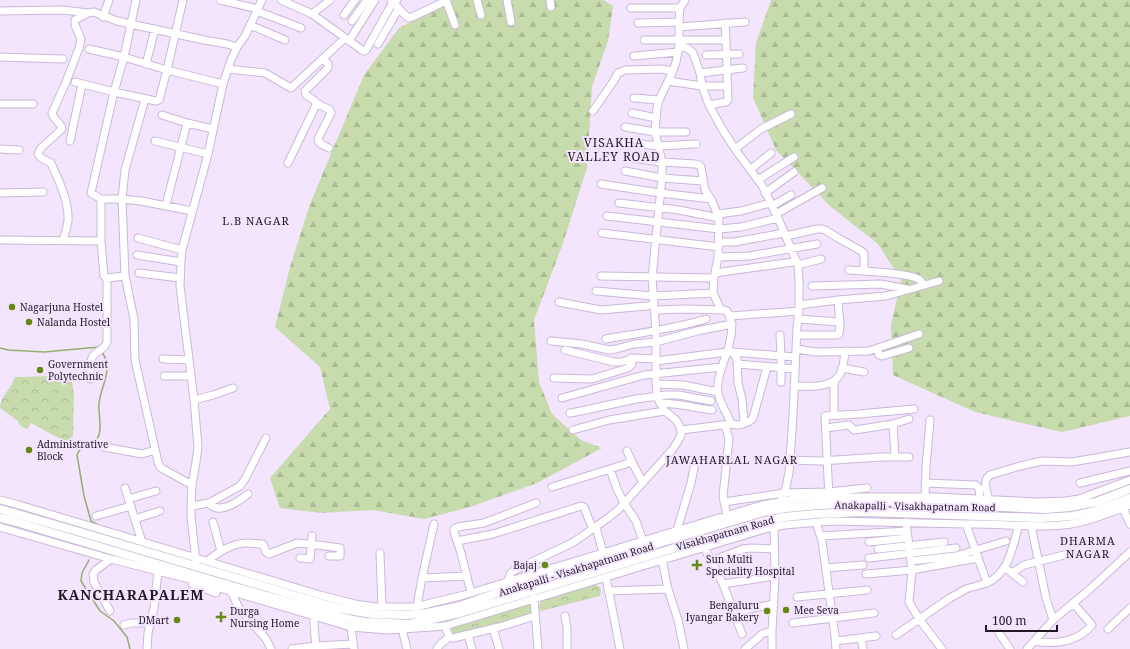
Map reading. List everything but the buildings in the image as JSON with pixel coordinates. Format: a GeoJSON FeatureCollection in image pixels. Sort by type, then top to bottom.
{"type":"FeatureCollection","features":[{"type":"Feature","properties":{"kind":"main road","name":"Anakapalli - Visakhapatnam Road"},"geometry":{"type":"LineString","coordinates":[[0,510],[196,562],[327,605],[354,607],[390,615],[408,615],[427,614],[466,604],[519,585],[763,512],[818,505],[867,503],[1045,509],[1070,507],[1096,502],[1130,489]]}},
{"type":"Feature","properties":{"kind":"main road","name":"Visakhapatnam Road"},"geometry":{"type":"LineString","coordinates":[[0,518],[352,624],[366,622],[410,624],[460,613],[761,522],[784,517],[864,512],[1043,518],[1073,516],[1095,511],[1130,498]]}},
{"type":"Feature","properties":{"kind":"street"},"geometry":{"type":"LineString","coordinates":[[103,17],[109,0]]}},
{"type":"Feature","properties":{"kind":"street"},"geometry":{"type":"LineString","coordinates":[[136,0],[124,57],[114,92],[91,193],[101,199],[137,200],[192,211]]}},
{"type":"Feature","properties":{"kind":"street"},"geometry":{"type":"LineString","coordinates":[[70,141],[79,83],[145,99],[156,101],[159,100],[182,0]]}},
{"type":"Feature","properties":{"kind":"street"},"geometry":{"type":"LineString","coordinates":[[220,0],[258,10],[301,28]]}},
{"type":"Feature","properties":{"kind":"street"},"geometry":{"type":"LineString","coordinates":[[194,577],[196,562],[191,506],[192,485],[198,447],[194,400],[180,286],[182,250],[208,154],[223,84],[237,47],[245,36],[262,0]]}},
{"type":"Feature","properties":{"kind":"street"},"geometry":{"type":"LineString","coordinates":[[281,0],[312,14],[362,50],[366,50],[394,1],[406,16],[412,17],[446,0],[455,25]]}},
{"type":"Feature","properties":{"kind":"street"},"geometry":{"type":"LineString","coordinates":[[312,14],[330,0]]}},
{"type":"Feature","properties":{"kind":"street"},"geometry":{"type":"LineString","coordinates":[[344,15],[355,0]]}},
{"type":"Feature","properties":{"kind":"street"},"geometry":{"type":"LineString","coordinates":[[352,21],[367,0]]}},
{"type":"Feature","properties":{"kind":"street"},"geometry":{"type":"LineString","coordinates":[[228,69],[265,73],[291,88],[323,58],[347,39],[376,0]]}},
{"type":"Feature","properties":{"kind":"street"},"geometry":{"type":"LineString","coordinates":[[477,0],[481,15]]}},
{"type":"Feature","properties":{"kind":"street"},"geometry":{"type":"LineString","coordinates":[[507,0],[511,22]]}},
{"type":"Feature","properties":{"kind":"street"},"geometry":{"type":"LineString","coordinates":[[653,0],[659,7]]}},
{"type":"Feature","properties":{"kind":"street"},"geometry":{"type":"LineString","coordinates":[[506,582],[511,573],[515,570],[572,542],[596,527],[618,510],[678,442],[681,435],[681,430],[676,420],[665,411],[656,396],[656,331],[652,278],[662,178],[662,162],[655,132],[657,108],[659,100],[673,71],[678,46],[680,8],[686,0]]}},
{"type":"Feature","properties":{"kind":"street"},"geometry":{"type":"LineString","coordinates":[[378,44],[399,8]]}},
{"type":"Feature","properties":{"kind":"street"},"geometry":{"type":"LineString","coordinates":[[631,8],[680,8]]}},
{"type":"Feature","properties":{"kind":"street"},"geometry":{"type":"LineString","coordinates":[[0,11],[63,10],[88,13],[94,12],[103,17],[131,25],[237,47]]}},
{"type":"Feature","properties":{"kind":"street"},"geometry":{"type":"LineString","coordinates":[[63,240],[68,222],[66,202],[51,163],[41,158],[38,152],[40,148],[62,129],[61,125],[54,118],[52,113],[79,48],[81,39],[75,25],[75,20],[88,13]]}},
{"type":"Feature","properties":{"kind":"street"},"geometry":{"type":"LineString","coordinates":[[638,23],[679,24],[745,22]]}},
{"type":"Feature","properties":{"kind":"street"},"geometry":{"type":"LineString","coordinates":[[709,106],[726,102],[728,100],[725,23]]}},
{"type":"Feature","properties":{"kind":"street"},"geometry":{"type":"LineString","coordinates":[[250,25],[286,40]]}},
{"type":"Feature","properties":{"kind":"street"},"geometry":{"type":"LineString","coordinates":[[146,64],[155,29]]}},
{"type":"Feature","properties":{"kind":"street"},"geometry":{"type":"LineString","coordinates":[[644,40],[678,46],[690,50],[700,73],[702,86],[709,106],[735,148],[758,180],[777,216],[796,263],[799,280],[799,308],[790,460],[789,473],[781,501]]}},
{"type":"Feature","properties":{"kind":"street"},"geometry":{"type":"LineString","coordinates":[[634,56],[678,46],[726,40]]}},
{"type":"Feature","properties":{"kind":"street"},"geometry":{"type":"LineString","coordinates":[[89,49],[223,84]]}},
{"type":"Feature","properties":{"kind":"street"},"geometry":{"type":"LineString","coordinates":[[706,55],[739,54]]}},
{"type":"Feature","properties":{"kind":"street"},"geometry":{"type":"LineString","coordinates":[[0,57],[63,58]]}},
{"type":"Feature","properties":{"kind":"street"},"geometry":{"type":"LineString","coordinates":[[323,58],[328,64],[328,68],[305,91],[306,95],[316,103],[330,110],[332,113],[318,139],[319,143],[329,148]]}},
{"type":"Feature","properties":{"kind":"street"},"geometry":{"type":"LineString","coordinates":[[700,73],[743,68]]}},
{"type":"Feature","properties":{"kind":"street"},"geometry":{"type":"LineString","coordinates":[[593,111],[618,73],[621,71],[631,69],[661,69],[673,71]]}},
{"type":"Feature","properties":{"kind":"street"},"geometry":{"type":"LineString","coordinates":[[668,81],[702,86],[728,86]]}},
{"type":"Feature","properties":{"kind":"street"},"geometry":{"type":"LineString","coordinates":[[634,98],[659,100]]}},
{"type":"Feature","properties":{"kind":"street"},"geometry":{"type":"LineString","coordinates":[[145,99],[125,170],[122,199],[125,276],[134,319],[135,360],[160,467],[192,485]]}},
{"type":"Feature","properties":{"kind":"street"},"geometry":{"type":"LineString","coordinates":[[288,162],[316,103]]}},
{"type":"Feature","properties":{"kind":"street"},"geometry":{"type":"LineString","coordinates":[[0,104],[33,104]]}},
{"type":"Feature","properties":{"kind":"street"},"geometry":{"type":"LineString","coordinates":[[632,113],[656,118]]}},
{"type":"Feature","properties":{"kind":"street"},"geometry":{"type":"LineString","coordinates":[[735,148],[761,129],[791,114]]}},
{"type":"Feature","properties":{"kind":"street"},"geometry":{"type":"LineString","coordinates":[[162,115],[213,129]]}},
{"type":"Feature","properties":{"kind":"street"},"geometry":{"type":"LineString","coordinates":[[166,205],[187,123]]}},
{"type":"Feature","properties":{"kind":"street"},"geometry":{"type":"LineString","coordinates":[[625,127],[655,132],[686,132]]}},
{"type":"Feature","properties":{"kind":"street"},"geometry":{"type":"LineString","coordinates":[[155,141],[208,154]]}},
{"type":"Feature","properties":{"kind":"street"},"geometry":{"type":"LineString","coordinates":[[623,142],[658,146],[696,144]]}},
{"type":"Feature","properties":{"kind":"street"},"geometry":{"type":"LineString","coordinates":[[0,149],[18,150]]}},
{"type":"Feature","properties":{"kind":"street"},"geometry":{"type":"LineString","coordinates":[[750,169],[771,153]]}},
{"type":"Feature","properties":{"kind":"street"},"geometry":{"type":"LineString","coordinates":[[758,180],[794,157]]}},
{"type":"Feature","properties":{"kind":"street"},"geometry":{"type":"LineString","coordinates":[[631,158],[662,162],[699,164],[702,171],[705,190],[711,199],[718,216],[718,257],[714,276],[713,293],[721,310]]}},
{"type":"Feature","properties":{"kind":"street"},"geometry":{"type":"LineString","coordinates":[[625,171],[662,178],[703,181]]}},
{"type":"Feature","properties":{"kind":"street"},"geometry":{"type":"LineString","coordinates":[[765,193],[794,172]]}},
{"type":"Feature","properties":{"kind":"street"},"geometry":{"type":"LineString","coordinates":[[601,184],[711,199]]}},
{"type":"Feature","properties":{"kind":"street"},"geometry":{"type":"LineString","coordinates":[[607,216],[719,229],[742,226],[777,216],[822,188]]}},
{"type":"Feature","properties":{"kind":"street"},"geometry":{"type":"LineString","coordinates":[[0,193],[43,192]]}},
{"type":"Feature","properties":{"kind":"street"},"geometry":{"type":"LineString","coordinates":[[619,203],[718,216],[771,205],[791,195]]}},
{"type":"Feature","properties":{"kind":"street"},"geometry":{"type":"LineString","coordinates":[[90,379],[92,356],[103,349],[107,342],[107,278],[103,274],[101,199]]}},
{"type":"Feature","properties":{"kind":"street"},"geometry":{"type":"LineString","coordinates":[[602,233],[655,240],[718,245],[822,228],[863,252],[864,271]]}},
{"type":"Feature","properties":{"kind":"street"},"geometry":{"type":"LineString","coordinates":[[138,238],[182,250]]}},
{"type":"Feature","properties":{"kind":"street"},"geometry":{"type":"LineString","coordinates":[[0,240],[101,241]]}},
{"type":"Feature","properties":{"kind":"street"},"geometry":{"type":"LineString","coordinates":[[718,257],[749,256],[817,244]]}},
{"type":"Feature","properties":{"kind":"street"},"geometry":{"type":"LineString","coordinates":[[138,255],[181,262]]}},
{"type":"Feature","properties":{"kind":"street"},"geometry":{"type":"LineString","coordinates":[[601,276],[652,278],[714,276],[821,259]]}},
{"type":"Feature","properties":{"kind":"street"},"geometry":{"type":"LineString","coordinates":[[849,270],[917,278],[924,286]]}},
{"type":"Feature","properties":{"kind":"street"},"geometry":{"type":"LineString","coordinates":[[139,273],[180,278]]}},
{"type":"Feature","properties":{"kind":"street"},"geometry":{"type":"LineString","coordinates":[[107,278],[125,276]]}},
{"type":"Feature","properties":{"kind":"street"},"geometry":{"type":"LineString","coordinates":[[730,316],[799,308],[838,300],[886,296],[939,281]]}},
{"type":"Feature","properties":{"kind":"street"},"geometry":{"type":"LineString","coordinates":[[812,286],[881,284],[908,290]]}},
{"type":"Feature","properties":{"kind":"street"},"geometry":{"type":"LineString","coordinates":[[596,291],[654,303],[727,311],[730,316],[733,328],[729,352],[722,367],[718,392],[728,425],[729,439],[723,496],[727,516]]}},
{"type":"Feature","properties":{"kind":"street"},"geometry":{"type":"LineString","coordinates":[[560,302],[601,310],[647,306],[654,303],[713,293]]}},
{"type":"Feature","properties":{"kind":"street"},"geometry":{"type":"LineString","coordinates":[[797,335],[839,334],[838,300]]}},
{"type":"Feature","properties":{"kind":"street"},"geometry":{"type":"LineString","coordinates":[[606,339],[656,331],[706,319]]}},
{"type":"Feature","properties":{"kind":"street"},"geometry":{"type":"LineString","coordinates":[[798,319],[839,322]]}},
{"type":"Feature","properties":{"kind":"street"},"geometry":{"type":"LineString","coordinates":[[551,340],[582,344],[609,350],[634,344],[656,342],[697,331],[732,324]]}},
{"type":"Feature","properties":{"kind":"street"},"geometry":{"type":"LineString","coordinates":[[796,350],[816,352],[864,352],[919,334]]}},
{"type":"Feature","properties":{"kind":"street"},"geometry":{"type":"LineString","coordinates":[[780,335],[781,382]]}},
{"type":"Feature","properties":{"kind":"street"},"geometry":{"type":"LineString","coordinates":[[877,348],[879,355],[882,356],[908,348]]}},
{"type":"Feature","properties":{"kind":"street"},"geometry":{"type":"LineString","coordinates":[[565,350],[614,362],[621,362],[631,358],[656,360],[729,352],[795,357]]}},
{"type":"Feature","properties":{"kind":"street"},"geometry":{"type":"LineString","coordinates":[[794,386],[821,386],[834,381],[842,368],[845,351]]}},
{"type":"Feature","properties":{"kind":"street"},"geometry":{"type":"LineString","coordinates":[[729,352],[736,356],[738,364],[738,383],[742,400],[744,422]]}},
{"type":"Feature","properties":{"kind":"street"},"geometry":{"type":"LineString","coordinates":[[554,378],[598,378],[628,368],[632,364],[631,358]]}},
{"type":"Feature","properties":{"kind":"street"},"geometry":{"type":"LineString","coordinates":[[163,359],[189,360]]}},
{"type":"Feature","properties":{"kind":"street"},"geometry":{"type":"LineString","coordinates":[[738,364],[795,369]]}},
{"type":"Feature","properties":{"kind":"street"},"geometry":{"type":"LineString","coordinates":[[562,398],[608,386],[637,376],[722,367]]}},
{"type":"Feature","properties":{"kind":"street"},"geometry":{"type":"LineString","coordinates":[[681,430],[737,425],[751,421],[767,367]]}},
{"type":"Feature","properties":{"kind":"street"},"geometry":{"type":"LineString","coordinates":[[842,368],[864,372]]}},
{"type":"Feature","properties":{"kind":"street"},"geometry":{"type":"LineString","coordinates":[[164,376],[191,376]]}},
{"type":"Feature","properties":{"kind":"street"},"geometry":{"type":"LineString","coordinates":[[834,381],[834,416]]}},
{"type":"Feature","properties":{"kind":"street"},"geometry":{"type":"LineString","coordinates":[[656,384],[683,385],[718,392]]}},
{"type":"Feature","properties":{"kind":"street"},"geometry":{"type":"LineString","coordinates":[[194,400],[233,388]]}},
{"type":"Feature","properties":{"kind":"street"},"geometry":{"type":"LineString","coordinates":[[570,413],[656,396],[678,395],[711,401]]}},
{"type":"Feature","properties":{"kind":"street"},"geometry":{"type":"LineString","coordinates":[[660,403],[671,403],[712,410]]}},
{"type":"Feature","properties":{"kind":"street"},"geometry":{"type":"LineString","coordinates":[[829,495],[825,416],[914,409]]}},
{"type":"Feature","properties":{"kind":"street"},"geometry":{"type":"LineString","coordinates":[[573,430],[609,420],[665,411]]}},
{"type":"Feature","properties":{"kind":"street"},"geometry":{"type":"LineString","coordinates":[[826,428],[850,425],[855,430],[893,424],[909,419]]}},
{"type":"Feature","properties":{"kind":"street"},"geometry":{"type":"LineString","coordinates":[[925,497],[930,420]]}},
{"type":"Feature","properties":{"kind":"street"},"geometry":{"type":"LineString","coordinates":[[893,424],[895,457]]}},
{"type":"Feature","properties":{"kind":"street"},"geometry":{"type":"LineString","coordinates":[[191,506],[209,503],[236,490],[243,483],[266,438]]}},
{"type":"Feature","properties":{"kind":"street"},"geometry":{"type":"LineString","coordinates":[[104,447],[142,454],[155,450]]}},
{"type":"Feature","properties":{"kind":"street"},"geometry":{"type":"LineString","coordinates":[[627,451],[643,483]]}},
{"type":"Feature","properties":{"kind":"street"},"geometry":{"type":"LineString","coordinates":[[989,500],[986,480],[990,475],[1042,461],[1072,462],[1130,452]]}},
{"type":"Feature","properties":{"kind":"street"},"geometry":{"type":"LineString","coordinates":[[790,460],[909,457]]}},
{"type":"Feature","properties":{"kind":"street"},"geometry":{"type":"LineString","coordinates":[[552,487],[632,462]]}},
{"type":"Feature","properties":{"kind":"street"},"geometry":{"type":"LineString","coordinates":[[677,530],[694,468]]}},
{"type":"Feature","properties":{"kind":"street"},"geometry":{"type":"LineString","coordinates":[[610,469],[617,489],[636,521],[643,541]]}},
{"type":"Feature","properties":{"kind":"street"},"geometry":{"type":"LineString","coordinates":[[1080,484],[1130,471]]}},
{"type":"Feature","properties":{"kind":"street"},"geometry":{"type":"LineString","coordinates":[[724,502],[784,493],[1037,502],[1079,499],[1130,480]]}},
{"type":"Feature","properties":{"kind":"street"},"geometry":{"type":"LineString","coordinates":[[925,483],[976,485],[979,488],[980,499]]}},
{"type":"Feature","properties":{"kind":"street"},"geometry":{"type":"LineString","coordinates":[[125,488],[142,542]]}},
{"type":"Feature","properties":{"kind":"street"},"geometry":{"type":"LineString","coordinates":[[0,500],[142,542],[196,562],[207,561],[320,595],[354,607],[412,608],[506,582],[762,505],[867,488]]}},
{"type":"Feature","properties":{"kind":"street"},"geometry":{"type":"LineString","coordinates":[[96,516],[156,491]]}},
{"type":"Feature","properties":{"kind":"street"},"geometry":{"type":"LineString","coordinates":[[209,503],[214,508],[227,507],[238,502],[248,494]]}},
{"type":"Feature","properties":{"kind":"street"},"geometry":{"type":"LineString","coordinates":[[471,592],[454,532],[456,528],[484,523],[536,503]]}},
{"type":"Feature","properties":{"kind":"street"},"geometry":{"type":"LineString","coordinates":[[0,527],[111,559],[158,571],[194,577],[233,595],[314,617],[388,630],[445,626],[784,524],[832,520],[1045,526],[1072,524],[1130,505]]}},
{"type":"Feature","properties":{"kind":"street"},"geometry":{"type":"LineString","coordinates":[[457,541],[494,534],[578,506],[584,507],[591,525],[596,527],[603,553]]}},
{"type":"Feature","properties":{"kind":"street"},"geometry":{"type":"LineString","coordinates":[[1123,508],[1130,524]]}},
{"type":"Feature","properties":{"kind":"street"},"geometry":{"type":"LineString","coordinates":[[135,519],[160,511]]}},
{"type":"Feature","properties":{"kind":"street"},"geometry":{"type":"LineString","coordinates":[[213,522],[221,551]]}},
{"type":"Feature","properties":{"kind":"street"},"geometry":{"type":"LineString","coordinates":[[816,522],[821,536],[836,645],[861,638],[876,636]]}},
{"type":"Feature","properties":{"kind":"street"},"geometry":{"type":"LineString","coordinates":[[906,522],[912,570],[909,602],[919,619],[942,649]]}},
{"type":"Feature","properties":{"kind":"street"},"geometry":{"type":"LineString","coordinates":[[417,606],[434,524]]}},
{"type":"Feature","properties":{"kind":"street"},"geometry":{"type":"LineString","coordinates":[[966,524],[987,583]]}},
{"type":"Feature","properties":{"kind":"street"},"geometry":{"type":"LineString","coordinates":[[896,635],[958,593],[987,583],[995,577],[1005,568],[1019,525]]}},
{"type":"Feature","properties":{"kind":"street"},"geometry":{"type":"LineString","coordinates":[[1031,525],[1048,604],[1053,620]]}},
{"type":"Feature","properties":{"kind":"street"},"geometry":{"type":"LineString","coordinates":[[771,648],[775,576],[774,527]]}},
{"type":"Feature","properties":{"kind":"street"},"geometry":{"type":"LineString","coordinates":[[821,536],[907,534]]}},
{"type":"Feature","properties":{"kind":"street"},"geometry":{"type":"LineString","coordinates":[[869,542],[907,534]]}},
{"type":"Feature","properties":{"kind":"street"},"geometry":{"type":"LineString","coordinates":[[300,558],[310,559],[312,536]]}},
{"type":"Feature","properties":{"kind":"street"},"geometry":{"type":"LineString","coordinates":[[866,574],[912,570],[977,554],[1006,541]]}},
{"type":"Feature","properties":{"kind":"street"},"geometry":{"type":"LineString","coordinates":[[870,558],[944,542]]}},
{"type":"Feature","properties":{"kind":"street"},"geometry":{"type":"LineString","coordinates":[[207,561],[221,551],[236,545],[244,544],[261,544],[269,554],[294,543],[340,548],[340,556],[330,556]]}},
{"type":"Feature","properties":{"kind":"street"},"geometry":{"type":"LineString","coordinates":[[704,547],[723,584],[742,634]]}},
{"type":"Feature","properties":{"kind":"street"},"geometry":{"type":"LineString","coordinates":[[878,549],[910,550],[956,548]]}},
{"type":"Feature","properties":{"kind":"street"},"geometry":{"type":"LineString","coordinates":[[711,561],[743,549],[774,549]]}},
{"type":"Feature","properties":{"kind":"street"},"geometry":{"type":"LineString","coordinates":[[380,552],[382,607]]}},
{"type":"Feature","properties":{"kind":"street"},"geometry":{"type":"LineString","coordinates":[[1027,649],[1053,620],[1130,552]]}},
{"type":"Feature","properties":{"kind":"street"},"geometry":{"type":"LineString","coordinates":[[911,561],[977,554]]}},
{"type":"Feature","properties":{"kind":"street"},"geometry":{"type":"LineString","coordinates":[[1012,573],[1024,565],[1068,554]]}},
{"type":"Feature","properties":{"kind":"street"},"geometry":{"type":"LineString","coordinates":[[110,611],[94,582],[93,574],[111,559]]}},
{"type":"Feature","properties":{"kind":"street"},"geometry":{"type":"LineString","coordinates":[[662,560],[684,649]]}},
{"type":"Feature","properties":{"kind":"street"},"geometry":{"type":"LineString","coordinates":[[826,568],[863,565]]}},
{"type":"Feature","properties":{"kind":"street"},"geometry":{"type":"LineString","coordinates":[[1005,568],[1023,582]]}},
{"type":"Feature","properties":{"kind":"street"},"geometry":{"type":"LineString","coordinates":[[147,649],[148,633],[154,608],[158,571]]}},
{"type":"Feature","properties":{"kind":"street"},"geometry":{"type":"LineString","coordinates":[[422,578],[467,576]]}},
{"type":"Feature","properties":{"kind":"street"},"geometry":{"type":"LineString","coordinates":[[723,584],[775,576]]}},
{"type":"Feature","properties":{"kind":"street"},"geometry":{"type":"LineString","coordinates":[[606,577],[620,649]]}},
{"type":"Feature","properties":{"kind":"street"},"geometry":{"type":"LineString","coordinates":[[608,591],[668,589]]}},
{"type":"Feature","properties":{"kind":"street"},"geometry":{"type":"LineString","coordinates":[[797,597],[867,590]]}},
{"type":"Feature","properties":{"kind":"street"},"geometry":{"type":"LineString","coordinates":[[233,595],[239,608],[266,639],[271,649]]}},
{"type":"Feature","properties":{"kind":"street"},"geometry":{"type":"LineString","coordinates":[[534,598],[538,649]]}},
{"type":"Feature","properties":{"kind":"street"},"geometry":{"type":"LineString","coordinates":[[1034,641],[1057,643],[1075,638],[1087,631],[1092,625],[1073,603]]}},
{"type":"Feature","properties":{"kind":"street"},"geometry":{"type":"LineString","coordinates":[[733,612],[774,604]]}},
{"type":"Feature","properties":{"kind":"street"},"geometry":{"type":"LineString","coordinates":[[1108,629],[1130,608]]}},
{"type":"Feature","properties":{"kind":"street"},"geometry":{"type":"LineString","coordinates":[[793,623],[874,613]]}},
{"type":"Feature","properties":{"kind":"street"},"geometry":{"type":"LineString","coordinates":[[437,649],[443,641],[450,638],[468,635],[535,616]]}},
{"type":"Feature","properties":{"kind":"street"},"geometry":{"type":"LineString","coordinates":[[565,616],[567,628],[567,649]]}},
{"type":"Feature","properties":{"kind":"street"},"geometry":{"type":"LineString","coordinates":[[314,617],[316,647]]}},
{"type":"Feature","properties":{"kind":"street"},"geometry":{"type":"LineString","coordinates":[[124,625],[132,623],[151,624]]}},
{"type":"Feature","properties":{"kind":"street"},"geometry":{"type":"LineString","coordinates":[[292,649],[354,646],[352,624]]}},
{"type":"Feature","properties":{"kind":"street"},"geometry":{"type":"LineString","coordinates":[[445,626],[450,638]]}},
{"type":"Feature","properties":{"kind":"street"},"geometry":{"type":"LineString","coordinates":[[493,628],[499,649]]}},
{"type":"Feature","properties":{"kind":"street"},"geometry":{"type":"LineString","coordinates":[[402,629],[407,649]]}},
{"type":"Feature","properties":{"kind":"street"},"geometry":{"type":"LineString","coordinates":[[745,649],[762,634],[772,631]]}},
{"type":"Feature","properties":{"kind":"street"},"geometry":{"type":"LineString","coordinates":[[999,633],[1010,649]]}},
{"type":"Feature","properties":{"kind":"street"},"geometry":{"type":"LineString","coordinates":[[468,635],[472,649]]}},
{"type":"Feature","properties":{"kind":"street"},"geometry":{"type":"LineString","coordinates":[[861,638],[863,649]]}},
{"type":"Feature","properties":{"kind":"green space"},"geometry":{"type":"Polygon","coordinates":[[[453,0],[604,0],[613,6],[608,41],[592,87],[587,168],[562,246],[534,320],[539,382],[552,414],[581,440],[602,448],[537,483],[470,507],[424,519],[373,510],[321,513],[280,508],[270,478],[330,409],[320,367],[275,327],[290,267],[310,204],[364,75],[399,28],[453,0]]]}},
{"type":"Feature","properties":{"kind":"green space"},"geometry":{"type":"Polygon","coordinates":[[[771,0],[1130,0],[1130,416],[1062,432],[975,412],[893,375],[891,325],[901,280],[878,244],[831,207],[776,150],[753,98],[756,43],[771,0]]]}},
{"type":"Feature","properties":{"kind":"green space"},"geometry":{"type":"Polygon","coordinates":[[[54,376],[72,382],[74,394],[73,435],[70,440],[66,442],[31,423],[28,429],[22,427],[18,421],[0,408],[2,400],[15,377],[54,376]]]}},
{"type":"Feature","properties":{"kind":"green space"},"geometry":{"type":"Polygon","coordinates":[[[594,584],[600,587],[600,596],[541,611],[539,607],[543,599],[594,584]]]}},
{"type":"Feature","properties":{"kind":"green space"},"geometry":{"type":"Polygon","coordinates":[[[530,604],[532,606],[531,614],[455,635],[452,631],[452,625],[530,604]]]}},
{"type":"Feature","properties":{"kind":"waterway"},"geometry":{"type":"LineString","coordinates":[[0,348],[8,350],[44,352],[99,347]]}},
{"type":"Feature","properties":{"kind":"waterway"},"geometry":{"type":"LineString","coordinates":[[100,526],[91,521],[84,496],[77,455],[81,449],[94,442],[99,435],[99,403],[107,371],[107,365],[102,352]]}},
{"type":"Feature","properties":{"kind":"waterway"},"geometry":{"type":"LineString","coordinates":[[89,560],[82,573],[81,581],[100,611],[114,621],[127,637],[130,649]]}},
{"type":"Feature","properties":{"kind":"place","name":"Nagarjuna Hostel"},"geometry":{"type":"Point","coordinates":[12,307]}},
{"type":"Feature","properties":{"kind":"place","name":"Nalanda Hostel"},"geometry":{"type":"Point","coordinates":[29,322]}},
{"type":"Feature","properties":{"kind":"place","name":"Government Polytechnic"},"geometry":{"type":"Point","coordinates":[40,370]}},
{"type":"Feature","properties":{"kind":"place","name":"Administrative Block"},"geometry":{"type":"Point","coordinates":[29,450]}},
{"type":"Feature","properties":{"kind":"place","name":"Bajaj"},"geometry":{"type":"Point","coordinates":[545,565]}},
{"type":"Feature","properties":{"kind":"place","name":"Sun Multi Speciality Hospital"},"geometry":{"type":"Point","coordinates":[697,565]}},
{"type":"Feature","properties":{"kind":"place","name":"Mee Seva"},"geometry":{"type":"Point","coordinates":[786,610]}},
{"type":"Feature","properties":{"kind":"place","name":"Bengaluru Iyangar Bakery"},"geometry":{"type":"Point","coordinates":[767,611]}},
{"type":"Feature","properties":{"kind":"place","name":"Durga Nursing Home"},"geometry":{"type":"Point","coordinates":[221,617]}},
{"type":"Feature","properties":{"kind":"place","name":"DMart"},"geometry":{"type":"Point","coordinates":[177,620]}},
{"type":"Feature","properties":{"kind":"district","name":"VISAKHA VALLEY ROAD"},"geometry":{"type":"Point","coordinates":[614,149]}},
{"type":"Feature","properties":{"kind":"district","name":"L.B NAGAR"},"geometry":{"type":"Point","coordinates":[256,220]}},
{"type":"Feature","properties":{"kind":"district","name":"JAWAHARLAL NAGAR"},"geometry":{"type":"Point","coordinates":[732,459]}},
{"type":"Feature","properties":{"kind":"district","name":"DHARMA NAGAR"},"geometry":{"type":"Point","coordinates":[1088,546]}},
{"type":"Feature","properties":{"kind":"district","name":"KANCHARAPALEM"},"geometry":{"type":"Point","coordinates":[131,594]}}]}
